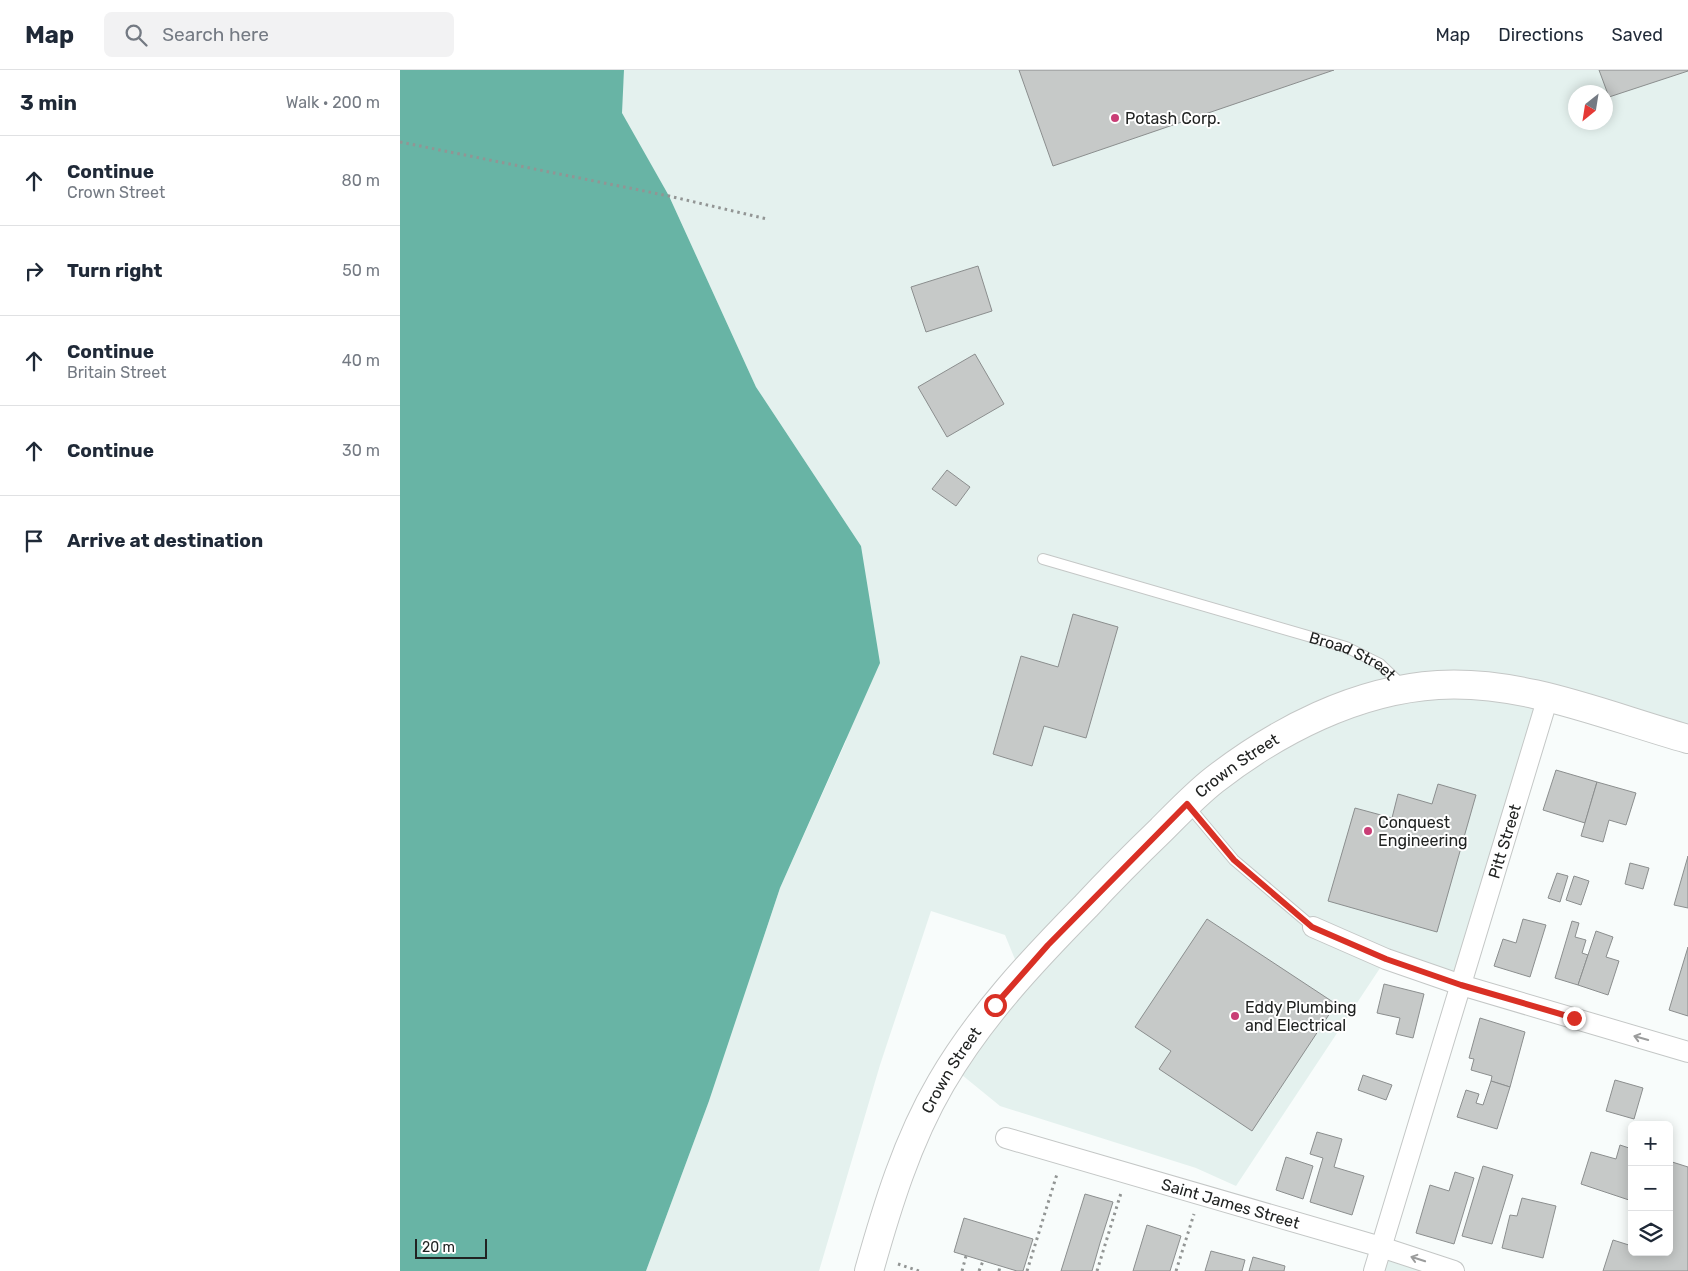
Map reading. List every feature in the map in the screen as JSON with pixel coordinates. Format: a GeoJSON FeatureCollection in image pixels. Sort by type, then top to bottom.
{"type":"FeatureCollection","features":[{"type":"Feature","properties":{"kind":"main road","name":"Broad Street"},"geometry":{"type":"LineString","coordinates":[[1406,689],[1437,685],[1466,685],[1504,689],[1548,697],[1688,740]]}},
{"type":"Feature","properties":{"kind":"main road","name":"Crown Street"},"geometry":{"type":"LineString","coordinates":[[869,1271],[910,1146],[940,1085],[995,1005],[1048,945],[1187,804],[1213,781],[1251,753],[1291,730],[1327,713],[1369,698],[1406,689]]}},
{"type":"Feature","properties":{"kind":"street","name":"Pitt Street"},"geometry":{"type":"LineString","coordinates":[[1374,1271],[1548,697]]}},
{"type":"Feature","properties":{"kind":"street"},"geometry":{"type":"LineString","coordinates":[[1312,927],[1386,959],[1461,985],[1688,1052]]}},
{"type":"Feature","properties":{"kind":"street","name":"Saint James Street"},"geometry":{"type":"LineString","coordinates":[[1006,1138],[1381,1247],[1454,1271]]}},
{"type":"Feature","properties":{"kind":"lane","name":"Broad Street"},"geometry":{"type":"LineString","coordinates":[[1043,559],[1346,647],[1380,664],[1406,689]]}},
{"type":"Feature","properties":{"kind":"lane"},"geometry":{"type":"LineString","coordinates":[[1187,804],[1234,860],[1312,927]]}},
{"type":"Feature","properties":{"kind":"path"},"geometry":{"type":"LineString","coordinates":[[400,142],[669,196],[767,219]]}},
{"type":"Feature","properties":{"kind":"path"},"geometry":{"type":"LineString","coordinates":[[1027,1271],[1063,1154]]}},
{"type":"Feature","properties":{"kind":"path"},"geometry":{"type":"LineString","coordinates":[[1098,1271],[1128,1173]]}},
{"type":"Feature","properties":{"kind":"path"},"geometry":{"type":"LineString","coordinates":[[1176,1271],[1194,1214]]}},
{"type":"Feature","properties":{"kind":"path"},"geometry":{"type":"LineString","coordinates":[[1106,1224],[1111,1226]]}},
{"type":"Feature","properties":{"kind":"path"},"geometry":{"type":"LineString","coordinates":[[1100,1243],[1106,1244]]}},
{"type":"Feature","properties":{"kind":"path"},"geometry":{"type":"LineString","coordinates":[[1178,1247],[1183,1249]]}},
{"type":"Feature","properties":{"kind":"path"},"geometry":{"type":"LineString","coordinates":[[962,1271],[966,1256]]}},
{"type":"Feature","properties":{"kind":"path"},"geometry":{"type":"LineString","coordinates":[[979,1271],[983,1260]]}},
{"type":"Feature","properties":{"kind":"path"},"geometry":{"type":"LineString","coordinates":[[1094,1262],[1100,1263]]}},
{"type":"Feature","properties":{"kind":"path"},"geometry":{"type":"LineString","coordinates":[[1172,1264],[1178,1266]]}},
{"type":"Feature","properties":{"kind":"path"},"geometry":{"type":"LineString","coordinates":[[906,1266],[920,1271]]}},
{"type":"Feature","properties":{"kind":"path"},"geometry":{"type":"LineString","coordinates":[[999,1271],[1000,1266]]}},
{"type":"Feature","properties":{"kind":"shaded area"},"geometry":{"type":"Polygon","coordinates":[[[400,70],[624,70],[622,113],[669,196],[756,387],[861,546],[880,663],[780,888],[709,1101],[646,1271],[400,1271],[400,70]]]}},
{"type":"Feature","properties":{"kind":"shaded area"},"geometry":{"type":"Polygon","coordinates":[[[624,70],[1688,70],[1688,739],[1548,697],[1461,985],[1386,959],[1236,1186],[1196,1168],[1000,1106],[951,1066],[1021,974],[1005,935],[931,911],[880,1065],[819,1271],[646,1271],[709,1101],[780,888],[846,741],[861,546],[756,387],[669,196],[621,113],[624,70]]]}},
{"type":"Feature","properties":{"kind":"shaded area"},"geometry":{"type":"Polygon","coordinates":[[[1381,1247],[1454,1271],[1374,1271],[1381,1247]]]}},
{"type":"Feature","properties":{"kind":"building","name":"Potash Corp."},"geometry":{"type":"Polygon","coordinates":[[[1019,70],[1334,70],[1053,166],[1019,70]]]}},
{"type":"Feature","properties":{"kind":"building"},"geometry":{"type":"Polygon","coordinates":[[[1599,70],[1688,70],[1613,96],[1613,85],[1605,85],[1599,70]]]}},
{"type":"Feature","properties":{"kind":"building"},"geometry":{"type":"Polygon","coordinates":[[[978,266],[992,311],[926,332],[911,287],[978,266]]]}},
{"type":"Feature","properties":{"kind":"building"},"geometry":{"type":"Polygon","coordinates":[[[975,354],[1004,404],[947,437],[918,387],[975,354]]]}},
{"type":"Feature","properties":{"kind":"building"},"geometry":{"type":"Polygon","coordinates":[[[947,470],[970,487],[956,506],[932,489],[947,470]]]}},
{"type":"Feature","properties":{"kind":"building"},"geometry":{"type":"Polygon","coordinates":[[[1073,614],[1118,627],[1086,738],[1044,726],[1032,766],[993,754],[1021,656],[1058,667],[1073,614]]]}},
{"type":"Feature","properties":{"kind":"building"},"geometry":{"type":"Polygon","coordinates":[[[1556,770],[1597,782],[1585,823],[1543,810],[1556,770]]]}},
{"type":"Feature","properties":{"kind":"building"},"geometry":{"type":"Polygon","coordinates":[[[1597,782],[1636,793],[1626,825],[1609,820],[1603,842],[1581,836],[1597,782]]]}},
{"type":"Feature","properties":{"kind":"building"},"geometry":{"type":"Polygon","coordinates":[[[1438,784],[1476,795],[1437,932],[1328,901],[1355,808],[1392,818],[1398,794],[1432,804],[1438,784]]]}},
{"type":"Feature","properties":{"kind":"building"},"geometry":{"type":"Polygon","coordinates":[[[1688,856],[1688,908],[1674,905],[1688,856]]]}},
{"type":"Feature","properties":{"kind":"building"},"geometry":{"type":"Polygon","coordinates":[[[1630,863],[1649,868],[1643,889],[1625,884],[1630,863]]]}},
{"type":"Feature","properties":{"kind":"building"},"geometry":{"type":"Polygon","coordinates":[[[1557,873],[1568,876],[1560,902],[1548,898],[1557,873]]]}},
{"type":"Feature","properties":{"kind":"building"},"geometry":{"type":"Polygon","coordinates":[[[1574,876],[1589,881],[1581,905],[1566,900],[1574,876]]]}},
{"type":"Feature","properties":{"kind":"building","name":"Eddy Plumbing and Electrical"},"geometry":{"type":"Polygon","coordinates":[[[1207,919],[1336,1004],[1252,1131],[1159,1069],[1171,1051],[1135,1027],[1207,919]]]}},
{"type":"Feature","properties":{"kind":"building"},"geometry":{"type":"Polygon","coordinates":[[[1523,919],[1546,925],[1530,977],[1494,966],[1503,939],[1516,943],[1523,919]]]}},
{"type":"Feature","properties":{"kind":"building"},"geometry":{"type":"Polygon","coordinates":[[[1572,921],[1579,923],[1575,937],[1586,940],[1582,953],[1588,955],[1578,985],[1555,978],[1572,921]]]}},
{"type":"Feature","properties":{"kind":"building"},"geometry":{"type":"Polygon","coordinates":[[[1596,931],[1613,937],[1606,957],[1619,961],[1608,995],[1578,985],[1596,931]]]}},
{"type":"Feature","properties":{"kind":"building"},"geometry":{"type":"Polygon","coordinates":[[[1688,947],[1688,1016],[1669,1010],[1688,947]]]}},
{"type":"Feature","properties":{"kind":"building"},"geometry":{"type":"Polygon","coordinates":[[[1384,984],[1424,994],[1413,1038],[1396,1034],[1400,1018],[1377,1013],[1384,984]]]}},
{"type":"Feature","properties":{"kind":"building"},"geometry":{"type":"Polygon","coordinates":[[[1480,1018],[1525,1032],[1510,1087],[1491,1081],[1492,1076],[1471,1070],[1474,1059],[1469,1058],[1480,1018]]]}},
{"type":"Feature","properties":{"kind":"building"},"geometry":{"type":"Polygon","coordinates":[[[1363,1075],[1392,1085],[1386,1100],[1358,1090],[1363,1075]]]}},
{"type":"Feature","properties":{"kind":"building"},"geometry":{"type":"Polygon","coordinates":[[[1615,1080],[1643,1088],[1634,1119],[1606,1111],[1615,1080]]]}},
{"type":"Feature","properties":{"kind":"building"},"geometry":{"type":"Polygon","coordinates":[[[1491,1081],[1510,1087],[1497,1129],[1457,1117],[1466,1090],[1479,1094],[1476,1103],[1483,1105],[1491,1081]]]}},
{"type":"Feature","properties":{"kind":"building"},"geometry":{"type":"Polygon","coordinates":[[[1317,1132],[1342,1139],[1334,1167],[1364,1176],[1352,1215],[1310,1202],[1323,1158],[1310,1154],[1317,1132]]]}},
{"type":"Feature","properties":{"kind":"building"},"geometry":{"type":"Polygon","coordinates":[[[1620,1145],[1628,1148],[1628,1200],[1581,1184],[1591,1152],[1616,1159],[1620,1145]]]}},
{"type":"Feature","properties":{"kind":"building"},"geometry":{"type":"Polygon","coordinates":[[[1286,1157],[1313,1166],[1303,1199],[1276,1190],[1286,1157]]]}},
{"type":"Feature","properties":{"kind":"building"},"geometry":{"type":"Polygon","coordinates":[[[1673,1162],[1688,1167],[1688,1271],[1603,1271],[1613,1240],[1628,1245],[1628,1256],[1673,1256],[1673,1162]]]}},
{"type":"Feature","properties":{"kind":"building"},"geometry":{"type":"Polygon","coordinates":[[[1483,1166],[1513,1175],[1492,1244],[1462,1236],[1483,1166]]]}},
{"type":"Feature","properties":{"kind":"building"},"geometry":{"type":"Polygon","coordinates":[[[1455,1172],[1474,1178],[1454,1244],[1416,1233],[1430,1185],[1449,1191],[1455,1172]]]}},
{"type":"Feature","properties":{"kind":"building"},"geometry":{"type":"Polygon","coordinates":[[[1085,1194],[1113,1202],[1092,1271],[1061,1271],[1085,1194]]]}},
{"type":"Feature","properties":{"kind":"building"},"geometry":{"type":"Polygon","coordinates":[[[1522,1198],[1556,1206],[1543,1258],[1502,1248],[1510,1215],[1517,1216],[1522,1198]]]}},
{"type":"Feature","properties":{"kind":"building"},"geometry":{"type":"Polygon","coordinates":[[[964,1218],[1033,1239],[1023,1271],[1017,1271],[954,1252],[964,1218]]]}},
{"type":"Feature","properties":{"kind":"building"},"geometry":{"type":"Polygon","coordinates":[[[1147,1225],[1181,1236],[1170,1271],[1133,1271],[1147,1225]]]}},
{"type":"Feature","properties":{"kind":"building"},"geometry":{"type":"Polygon","coordinates":[[[1211,1251],[1245,1260],[1242,1271],[1205,1271],[1211,1251]]]}},
{"type":"Feature","properties":{"kind":"building"},"geometry":{"type":"Polygon","coordinates":[[[1253,1257],[1285,1266],[1284,1271],[1249,1271],[1253,1257]]]}},
{"type":"Feature","properties":{"kind":"place","name":"Potash Corp."},"geometry":{"type":"Point","coordinates":[1115,118]}},
{"type":"Feature","properties":{"kind":"place","name":"Conquest Engineering"},"geometry":{"type":"Point","coordinates":[1368,831]}},
{"type":"Feature","properties":{"kind":"place","name":"Eddy Plumbing and Electrical"},"geometry":{"type":"Point","coordinates":[1235,1016]}},
{"type":"Feature","properties":{"kind":"route"},"geometry":{"type":"LineString","coordinates":[[995,1005],[1048,945],[1187,804],[1234,860],[1312,927],[1386,959],[1461,985],[1574,1018]]}}]}
